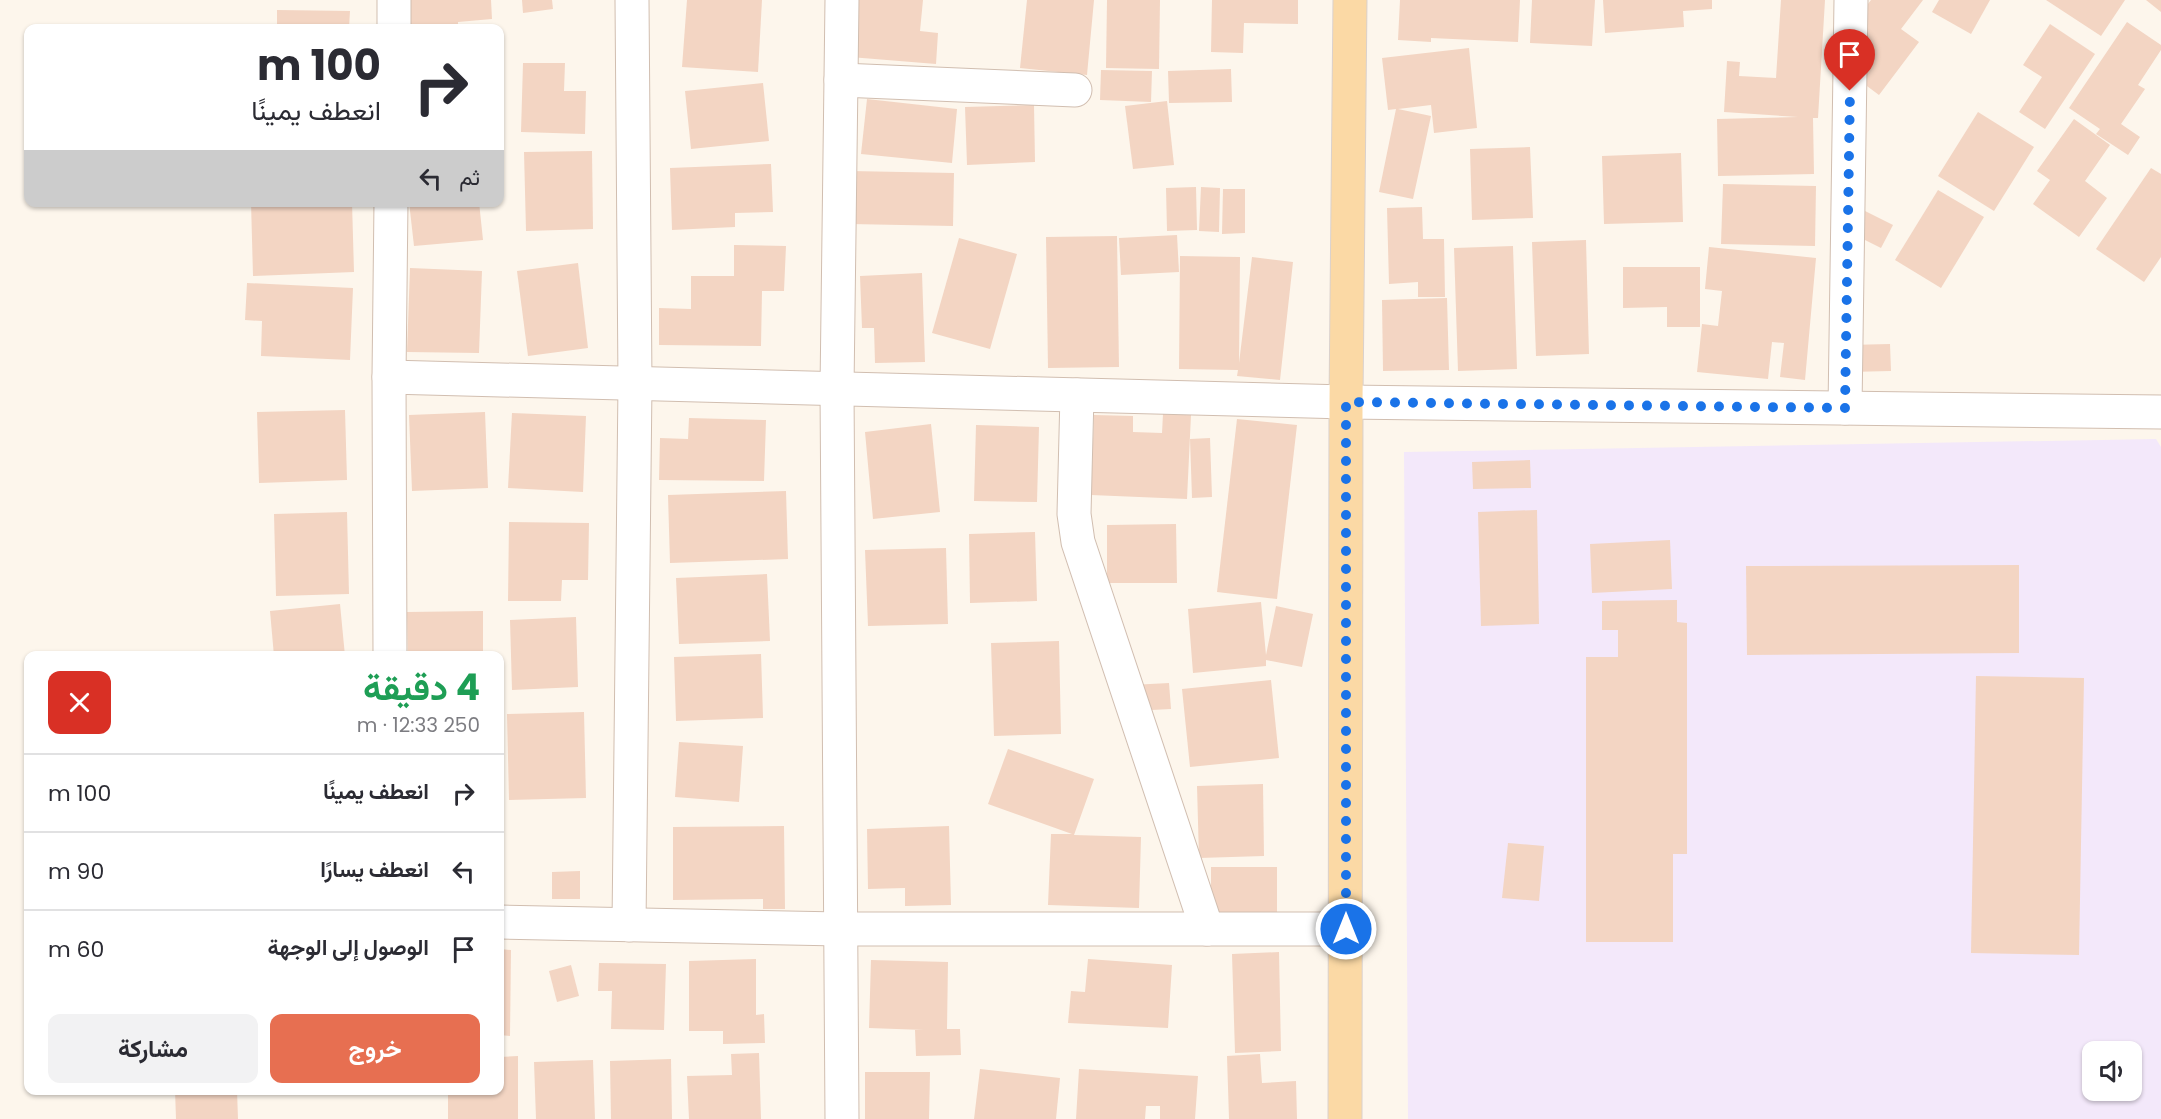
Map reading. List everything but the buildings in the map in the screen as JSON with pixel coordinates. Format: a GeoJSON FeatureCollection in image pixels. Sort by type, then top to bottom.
{"type":"FeatureCollection","features":[{"type":"Feature","properties":{"kind":"main road"},"geometry":{"type":"LineString","coordinates":[[1345,1119],[1346,402],[1350,0]]}},
{"type":"Feature","properties":{"kind":"street"},"geometry":{"type":"LineString","coordinates":[[394,0],[394,24]]}},
{"type":"Feature","properties":{"kind":"street"},"geometry":{"type":"LineString","coordinates":[[629,925],[635,384],[632,0]]}},
{"type":"Feature","properties":{"kind":"street"},"geometry":{"type":"LineString","coordinates":[[842,0],[837,389],[842,1119]]}},
{"type":"Feature","properties":{"kind":"street"},"geometry":{"type":"LineString","coordinates":[[1845,408],[1851,0]]}},
{"type":"Feature","properties":{"kind":"street"},"geometry":{"type":"LineString","coordinates":[[841,80],[1076,90]]}},
{"type":"Feature","properties":{"kind":"street"},"geometry":{"type":"LineString","coordinates":[[390,651],[391,207]]}},
{"type":"Feature","properties":{"kind":"street"},"geometry":{"type":"LineString","coordinates":[[389,378],[1346,402],[2161,412]]}},
{"type":"Feature","properties":{"kind":"street"},"geometry":{"type":"LineString","coordinates":[[1077,395],[1074,514],[1078,542],[1207,929]]}},
{"type":"Feature","properties":{"kind":"street"},"geometry":{"type":"LineString","coordinates":[[504,922],[840,928],[1346,929]]}},
{"type":"Feature","properties":{"kind":"shaded area"},"geometry":{"type":"Polygon","coordinates":[[[2156,439],[2161,447],[2161,1119],[1408,1119],[1404,452],[2156,439]]]}},
{"type":"Feature","properties":{"kind":"route"},"geometry":{"type":"LineString","coordinates":[[1346,929],[1346,402],[1845,408],[1850,91]]}}]}
